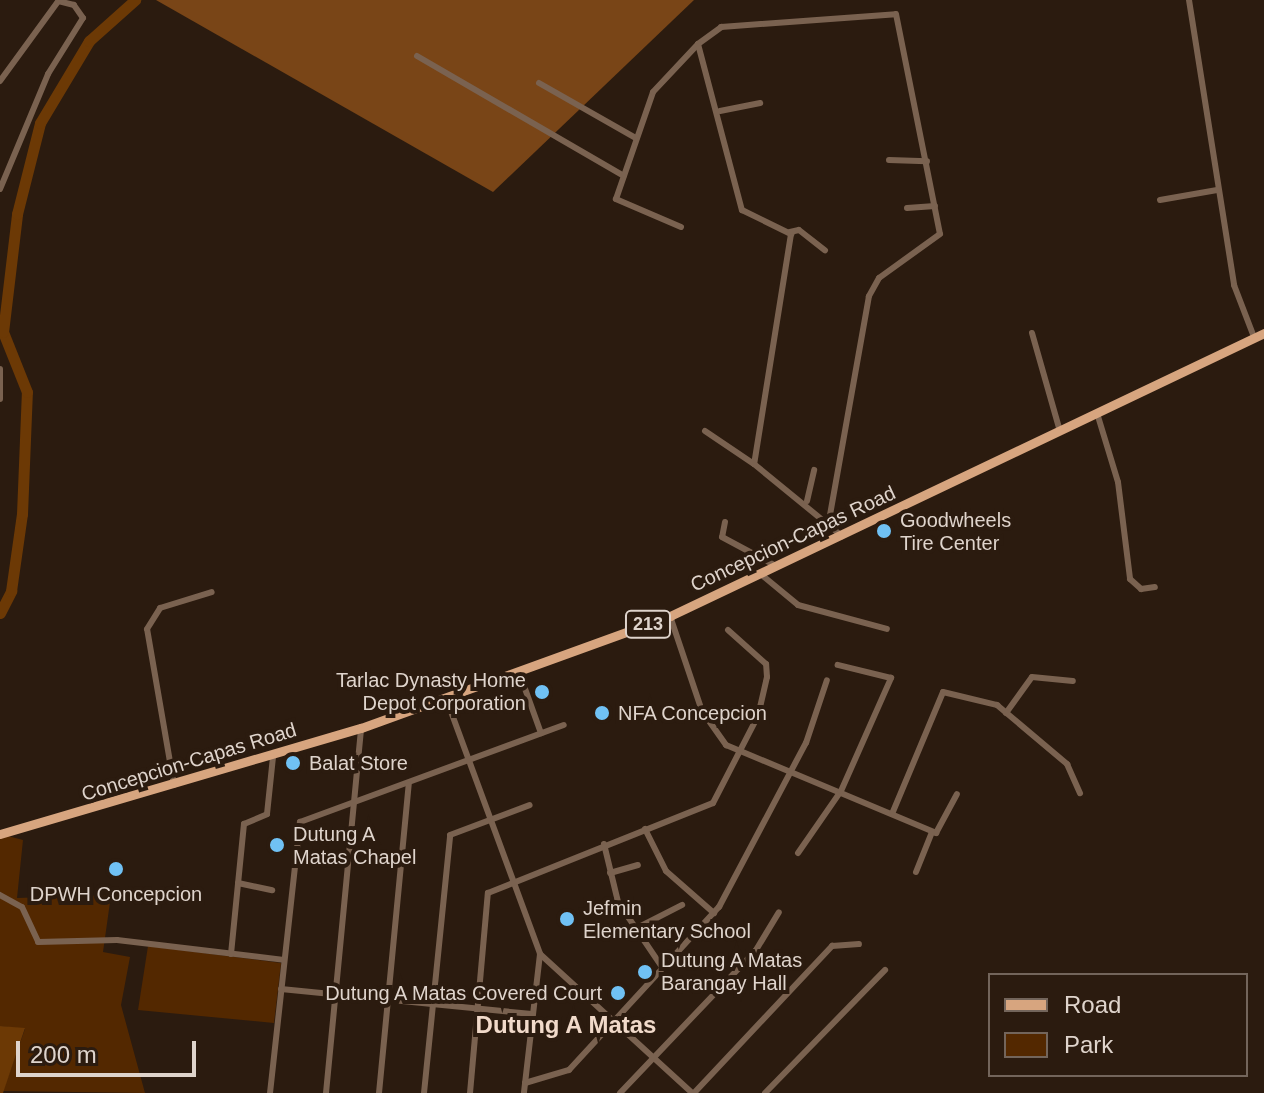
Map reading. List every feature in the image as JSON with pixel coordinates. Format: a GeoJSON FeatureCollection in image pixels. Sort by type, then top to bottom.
{"type":"FeatureCollection","features":[{"type":"Feature","properties":{"kind":"main road","name":"Concepcion-Capas Road"},"geometry":{"type":"LineString","coordinates":[[0,834],[273,757],[670,616],[763,576],[1259,335]]}},
{"type":"Feature","properties":{"kind":"street"},"geometry":{"type":"LineString","coordinates":[[1189,0],[1234,285],[1259,335]]}},
{"type":"Feature","properties":{"kind":"street"},"geometry":{"type":"LineString","coordinates":[[0,81],[59,1],[74,5],[83,18],[48,74],[0,189]]}},
{"type":"Feature","properties":{"kind":"street"},"geometry":{"type":"LineString","coordinates":[[681,227],[619,205],[624,176],[653,92],[698,44],[721,27],[895,11],[927,161],[938,238],[879,278],[869,296],[829,521]]}},
{"type":"Feature","properties":{"kind":"street"},"geometry":{"type":"LineString","coordinates":[[698,44],[720,111],[742,210],[790,232],[799,230],[825,250]]}},
{"type":"Feature","properties":{"kind":"street"},"geometry":{"type":"LineString","coordinates":[[417,56],[624,176]]}},
{"type":"Feature","properties":{"kind":"street"},"geometry":{"type":"LineString","coordinates":[[539,83],[636,138]]}},
{"type":"Feature","properties":{"kind":"street"},"geometry":{"type":"LineString","coordinates":[[720,111],[760,103]]}},
{"type":"Feature","properties":{"kind":"street"},"geometry":{"type":"LineString","coordinates":[[889,160],[927,161]]}},
{"type":"Feature","properties":{"kind":"street"},"geometry":{"type":"LineString","coordinates":[[1160,200],[1217,190]]}},
{"type":"Feature","properties":{"kind":"street"},"geometry":{"type":"LineString","coordinates":[[907,208],[935,206]]}},
{"type":"Feature","properties":{"kind":"street"},"geometry":{"type":"LineString","coordinates":[[754,464],[790,232]]}},
{"type":"Feature","properties":{"kind":"street"},"geometry":{"type":"LineString","coordinates":[[1032,333],[1060,431]]}},
{"type":"Feature","properties":{"kind":"street"},"geometry":{"type":"LineString","coordinates":[[0,365],[0,399]]}},
{"type":"Feature","properties":{"kind":"street"},"geometry":{"type":"LineString","coordinates":[[1097,413],[1118,482],[1130,579],[1141,589],[1155,587]]}},
{"type":"Feature","properties":{"kind":"street"},"geometry":{"type":"LineString","coordinates":[[705,431],[807,501],[842,537]]}},
{"type":"Feature","properties":{"kind":"street"},"geometry":{"type":"LineString","coordinates":[[807,501],[814,470]]}},
{"type":"Feature","properties":{"kind":"street"},"geometry":{"type":"LineString","coordinates":[[725,522],[722,537],[779,568]]}},
{"type":"Feature","properties":{"kind":"street"},"geometry":{"type":"LineString","coordinates":[[763,576],[792,602],[887,629]]}},
{"type":"Feature","properties":{"kind":"street"},"geometry":{"type":"LineString","coordinates":[[174,785],[147,629],[160,608],[212,592]]}},
{"type":"Feature","properties":{"kind":"street"},"geometry":{"type":"LineString","coordinates":[[670,616],[711,731],[742,753],[841,791],[932,832],[941,830],[957,794]]}},
{"type":"Feature","properties":{"kind":"street"},"geometry":{"type":"LineString","coordinates":[[470,1093],[488,893],[514,878],[713,803],[742,753],[768,669],[728,630]]}},
{"type":"Feature","properties":{"kind":"street"},"geometry":{"type":"LineString","coordinates":[[798,853],[810,846],[841,791],[891,678],[838,665]]}},
{"type":"Feature","properties":{"kind":"street"},"geometry":{"type":"LineString","coordinates":[[519,672],[541,733]]}},
{"type":"Feature","properties":{"kind":"street"},"geometry":{"type":"LineString","coordinates":[[1006,713],[1032,677],[1073,681]]}},
{"type":"Feature","properties":{"kind":"street"},"geometry":{"type":"LineString","coordinates":[[525,1083],[559,1078],[714,913],[789,772],[827,680]]}},
{"type":"Feature","properties":{"kind":"street"},"geometry":{"type":"LineString","coordinates":[[892,814],[938,695],[974,695],[1006,713],[1067,764],[1080,793]]}},
{"type":"Feature","properties":{"kind":"street"},"geometry":{"type":"LineString","coordinates":[[446,698],[540,954],[524,1093]]}},
{"type":"Feature","properties":{"kind":"street"},"geometry":{"type":"LineString","coordinates":[[270,1093],[298,827],[353,801],[409,784],[564,725]]}},
{"type":"Feature","properties":{"kind":"street"},"geometry":{"type":"LineString","coordinates":[[326,1093],[361,728]]}},
{"type":"Feature","properties":{"kind":"street"},"geometry":{"type":"LineString","coordinates":[[232,827],[267,814],[273,757]]}},
{"type":"Feature","properties":{"kind":"street"},"geometry":{"type":"LineString","coordinates":[[379,1093],[409,784]]}},
{"type":"Feature","properties":{"kind":"street"},"geometry":{"type":"LineString","coordinates":[[424,1093],[450,835],[530,805]]}},
{"type":"Feature","properties":{"kind":"street"},"geometry":{"type":"LineString","coordinates":[[231,954],[244,824]]}},
{"type":"Feature","properties":{"kind":"street"},"geometry":{"type":"LineString","coordinates":[[645,829],[666,871],[714,913]]}},
{"type":"Feature","properties":{"kind":"street"},"geometry":{"type":"LineString","coordinates":[[916,872],[932,832]]}},
{"type":"Feature","properties":{"kind":"street"},"geometry":{"type":"LineString","coordinates":[[604,844],[610,873],[635,929],[662,967]]}},
{"type":"Feature","properties":{"kind":"street"},"geometry":{"type":"LineString","coordinates":[[610,873],[638,865]]}},
{"type":"Feature","properties":{"kind":"street"},"geometry":{"type":"LineString","coordinates":[[238,883],[272,890]]}},
{"type":"Feature","properties":{"kind":"street"},"geometry":{"type":"LineString","coordinates":[[0,895],[22,907],[38,942],[117,940],[284,960]]}},
{"type":"Feature","properties":{"kind":"street"},"geometry":{"type":"LineString","coordinates":[[635,929],[682,905]]}},
{"type":"Feature","properties":{"kind":"street"},"geometry":{"type":"LineString","coordinates":[[620,1093],[756,950],[779,912]]}},
{"type":"Feature","properties":{"kind":"street"},"geometry":{"type":"LineString","coordinates":[[540,954],[693,1093],[832,946],[859,944]]}},
{"type":"Feature","properties":{"kind":"street"},"geometry":{"type":"LineString","coordinates":[[765,1093],[885,970]]}},
{"type":"Feature","properties":{"kind":"street"},"geometry":{"type":"LineString","coordinates":[[281,989],[532,1014]]}},
{"type":"Feature","properties":{"kind":"green space"},"geometry":{"type":"Polygon","coordinates":[[[0,834],[23,840],[17,898],[111,895],[103,952],[130,957],[121,1005],[145,1093],[3,1091],[25,1029],[0,1026],[0,834]]]}},
{"type":"Feature","properties":{"kind":"green space"},"geometry":{"type":"Polygon","coordinates":[[[148,946],[281,963],[274,1023],[138,1010],[148,946]]]}},
{"type":"Feature","properties":{"kind":"shaded area"},"geometry":{"type":"Polygon","coordinates":[[[156,0],[694,0],[493,192],[156,0]]]}},
{"type":"Feature","properties":{"kind":"shaded area"},"geometry":{"type":"Polygon","coordinates":[[[0,1026],[25,1028],[3,1093],[0,1093],[0,1026]]]}},
{"type":"Feature","properties":{"kind":"waterway"},"geometry":{"type":"LineString","coordinates":[[0,613],[11,591],[22,514],[27,392],[3,332],[17,214],[40,123],[89,41],[135,0]]}},
{"type":"Feature","properties":{"kind":"place","name":"Goodwheels Tire Center"},"geometry":{"type":"Point","coordinates":[884,531]}},
{"type":"Feature","properties":{"kind":"place","name":"Tarlac Dynasty Home Depot Corporation"},"geometry":{"type":"Point","coordinates":[542,692]}},
{"type":"Feature","properties":{"kind":"place","name":"NFA Concepcion"},"geometry":{"type":"Point","coordinates":[602,713]}},
{"type":"Feature","properties":{"kind":"place","name":"Balat Store"},"geometry":{"type":"Point","coordinates":[293,763]}},
{"type":"Feature","properties":{"kind":"place","name":"Dutung A Matas Chapel"},"geometry":{"type":"Point","coordinates":[277,845]}},
{"type":"Feature","properties":{"kind":"place","name":"DPWH Concepcion"},"geometry":{"type":"Point","coordinates":[116,869]}},
{"type":"Feature","properties":{"kind":"place","name":"Jefmin Elementary School"},"geometry":{"type":"Point","coordinates":[567,919]}},
{"type":"Feature","properties":{"kind":"place","name":"Dutung A Matas Barangay Hall"},"geometry":{"type":"Point","coordinates":[645,972]}},
{"type":"Feature","properties":{"kind":"place","name":"Dutung A Matas Covered Court"},"geometry":{"type":"Point","coordinates":[618,993]}},
{"type":"Feature","properties":{"kind":"district","name":"Dutung A Matas"},"geometry":{"type":"Point","coordinates":[566,1025]}}]}
